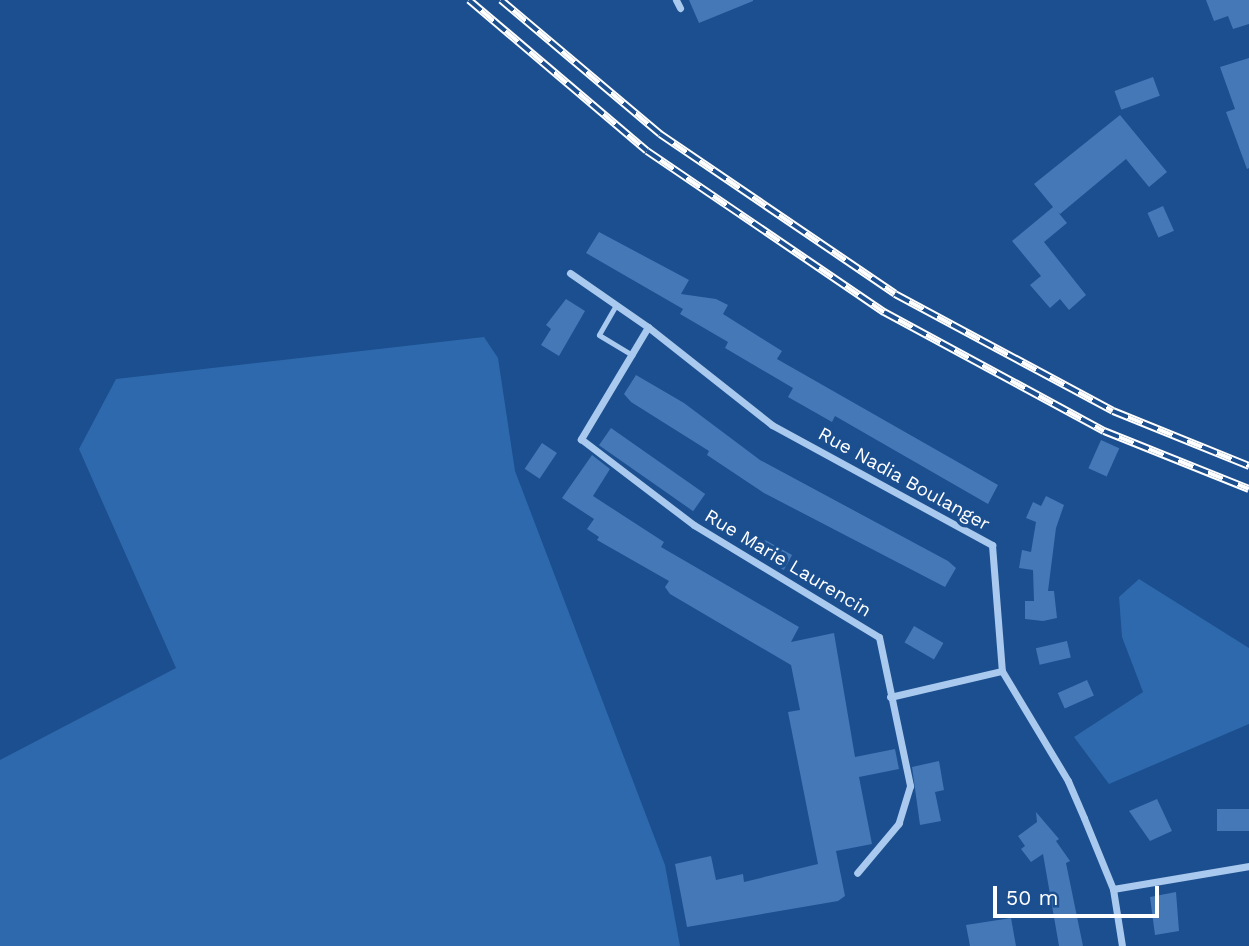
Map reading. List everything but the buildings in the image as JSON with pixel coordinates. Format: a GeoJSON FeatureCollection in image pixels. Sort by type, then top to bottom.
{"type":"FeatureCollection","features":[{"type":"Feature","properties":{"kind":"street"},"geometry":{"type":"LineString","coordinates":[[570,273],[648,327]]}},
{"type":"Feature","properties":{"kind":"street","name":"Rue Nadia Boulanger"},"geometry":{"type":"LineString","coordinates":[[648,327],[772,425],[992,545],[1002,671],[1068,781],[1113,889],[1122,946]]}},
{"type":"Feature","properties":{"kind":"street","name":"Rue Marie Laurencin"},"geometry":{"type":"LineString","coordinates":[[648,327],[581,439],[694,525],[879,637],[910,786],[899,823],[857,873]]}},
{"type":"Feature","properties":{"kind":"street"},"geometry":{"type":"LineString","coordinates":[[890,697],[1002,671]]}},
{"type":"Feature","properties":{"kind":"street"},"geometry":{"type":"LineString","coordinates":[[1113,889],[1249,866]]}},
{"type":"Feature","properties":{"kind":"lane"},"geometry":{"type":"LineString","coordinates":[[616,305],[599,335],[632,355]]}},
{"type":"Feature","properties":{"kind":"shaded area"},"geometry":{"type":"Polygon","coordinates":[[[484,337],[498,358],[515,471],[665,865],[680,946],[0,946],[0,760],[176,668],[79,449],[116,379],[484,337]]]}},
{"type":"Feature","properties":{"kind":"shaded area"},"geometry":{"type":"Polygon","coordinates":[[[1139,579],[1249,648],[1249,724],[1109,784],[1074,737],[1143,692],[1122,637],[1119,597],[1139,579]]]}},
{"type":"Feature","properties":{"kind":"railway"},"geometry":{"type":"LineString","coordinates":[[469,0],[647,151],[884,312],[1104,431],[1249,489]]}},
{"type":"Feature","properties":{"kind":"railway"},"geometry":{"type":"LineString","coordinates":[[501,0],[660,134],[895,294],[1113,411],[1249,466]]}}]}
